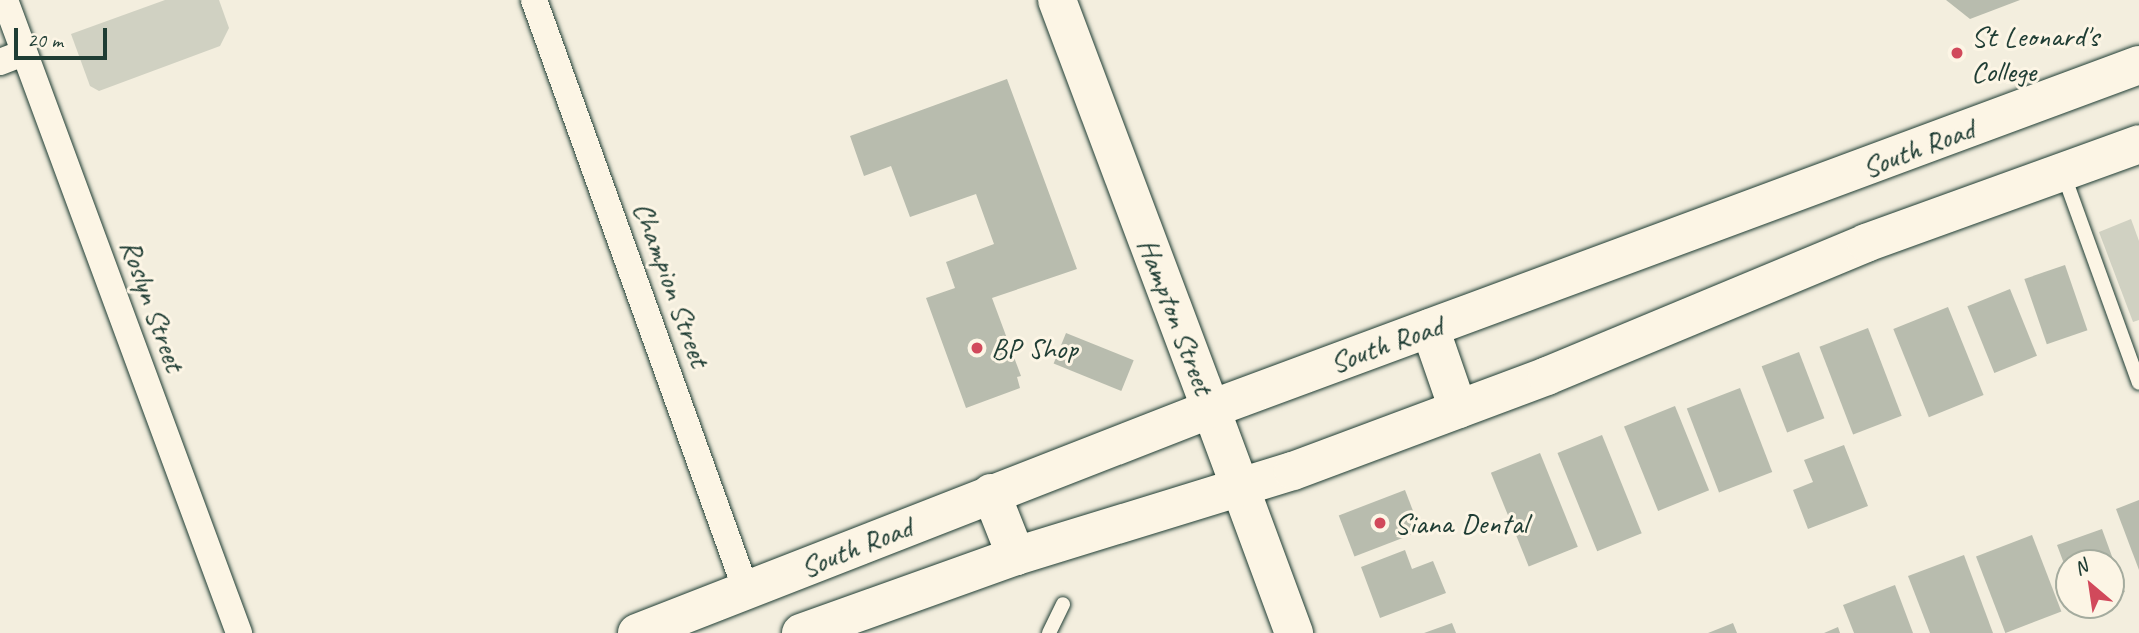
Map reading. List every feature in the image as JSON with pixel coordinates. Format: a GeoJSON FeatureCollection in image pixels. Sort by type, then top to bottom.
{"type":"FeatureCollection","features":[{"type":"Feature","properties":{"kind":"main road","name":"Hampton Street"},"geometry":{"type":"LineString","coordinates":[[1056,0],[1294,633]]}},
{"type":"Feature","properties":{"kind":"main road","name":"South Road"},"geometry":{"type":"LineString","coordinates":[[637,633],[1211,409],[2139,65]]}},
{"type":"Feature","properties":{"kind":"main road","name":"South Road"},"geometry":{"type":"LineString","coordinates":[[801,633],[1016,556],[1240,487],[1458,409],[1866,243],[2139,144]]}},
{"type":"Feature","properties":{"kind":"main road"},"geometry":{"type":"LineString","coordinates":[[1430,328],[1458,409]]}},
{"type":"Feature","properties":{"kind":"main road"},"geometry":{"type":"LineString","coordinates":[[991,493],[1016,556]]}},
{"type":"Feature","properties":{"kind":"street","name":"Roslyn Street"},"geometry":{"type":"LineString","coordinates":[[5,0],[12,57],[239,633]]}},
{"type":"Feature","properties":{"kind":"street","name":"Champion Street"},"geometry":{"type":"LineString","coordinates":[[534,0],[746,590]]}},
{"type":"Feature","properties":{"kind":"lane"},"geometry":{"type":"LineString","coordinates":[[2063,173],[2139,383]]}},
{"type":"Feature","properties":{"kind":"lane"},"geometry":{"type":"LineString","coordinates":[[1049,633],[1063,604]]}},
{"type":"Feature","properties":{"kind":"shaded area"},"geometry":{"type":"Polygon","coordinates":[[[165,0],[219,0],[229,28],[220,46],[99,91],[90,86],[71,34],[165,0]]]}},
{"type":"Feature","properties":{"kind":"shaded area"},"geometry":{"type":"Polygon","coordinates":[[[2131,219],[2139,241],[2139,320],[2133,322],[2099,232],[2131,219]]]}},
{"type":"Feature","properties":{"kind":"building"},"geometry":{"type":"Polygon","coordinates":[[[1946,0],[2020,0],[1970,19],[1946,0]]]}},
{"type":"Feature","properties":{"kind":"building"},"geometry":{"type":"Polygon","coordinates":[[[1007,79],[1077,269],[992,298],[1021,376],[1017,377],[1020,388],[966,408],[926,298],[955,288],[946,262],[994,244],[976,194],[910,217],[891,166],[864,176],[850,136],[1007,79]]]}},
{"type":"Feature","properties":{"kind":"building"},"geometry":{"type":"Polygon","coordinates":[[[2065,265],[2087,330],[2047,344],[2024,279],[2065,265]]]}},
{"type":"Feature","properties":{"kind":"building"},"geometry":{"type":"Polygon","coordinates":[[[2010,289],[2037,356],[1994,373],[1967,306],[2010,289]]]}},
{"type":"Feature","properties":{"kind":"building"},"geometry":{"type":"Polygon","coordinates":[[[1948,307],[1984,395],[1929,417],[1893,329],[1948,307]]]}},
{"type":"Feature","properties":{"kind":"building"},"geometry":{"type":"Polygon","coordinates":[[[1868,328],[1902,416],[1853,434],[1819,347],[1868,328]]]}},
{"type":"Feature","properties":{"kind":"building"},"geometry":{"type":"Polygon","coordinates":[[[1066,333],[1134,360],[1121,391],[1054,364],[1066,333]]]}},
{"type":"Feature","properties":{"kind":"building"},"geometry":{"type":"Polygon","coordinates":[[[1799,352],[1824,418],[1787,433],[1762,366],[1799,352]]]}},
{"type":"Feature","properties":{"kind":"building"},"geometry":{"type":"Polygon","coordinates":[[[1740,388],[1772,472],[1719,492],[1687,408],[1740,388]]]}},
{"type":"Feature","properties":{"kind":"building"},"geometry":{"type":"Polygon","coordinates":[[[1675,406],[1709,490],[1658,511],[1624,427],[1675,406]]]}},
{"type":"Feature","properties":{"kind":"building"},"geometry":{"type":"Polygon","coordinates":[[[1602,435],[1642,533],[1597,551],[1557,453],[1602,435]]]}},
{"type":"Feature","properties":{"kind":"building"},"geometry":{"type":"Polygon","coordinates":[[[1844,445],[1868,506],[1808,529],[1793,490],[1813,482],[1804,460],[1844,445]]]}},
{"type":"Feature","properties":{"kind":"building"},"geometry":{"type":"Polygon","coordinates":[[[1540,453],[1578,547],[1529,566],[1491,473],[1540,453]]]}},
{"type":"Feature","properties":{"kind":"building","name":"Siana Dental"},"geometry":{"type":"Polygon","coordinates":[[[1405,490],[1421,531],[1354,557],[1339,515],[1405,490]]]}},
{"type":"Feature","properties":{"kind":"building"},"geometry":{"type":"Polygon","coordinates":[[[2139,500],[2139,570],[2116,509],[2139,500]]]}},
{"type":"Feature","properties":{"kind":"building"},"geometry":{"type":"Polygon","coordinates":[[[2102,529],[2109,549],[2058,549],[2057,545],[2102,529]]]}},
{"type":"Feature","properties":{"kind":"building"},"geometry":{"type":"Polygon","coordinates":[[[2032,535],[2055,595],[2055,614],[2005,633],[1976,557],[2032,535]]]}},
{"type":"Feature","properties":{"kind":"building"},"geometry":{"type":"Polygon","coordinates":[[[1405,550],[1412,569],[1433,561],[1446,593],[1380,618],[1361,567],[1405,550]]]}},
{"type":"Feature","properties":{"kind":"building"},"geometry":{"type":"Polygon","coordinates":[[[1964,555],[1993,633],[1930,633],[1908,576],[1964,555]]]}},
{"type":"Feature","properties":{"kind":"building"},"geometry":{"type":"Polygon","coordinates":[[[1895,585],[1913,633],[1854,633],[1843,605],[1895,585]]]}},
{"type":"Feature","properties":{"kind":"building"},"geometry":{"type":"Polygon","coordinates":[[[1452,623],[1456,633],[1424,633],[1452,623]]]}},
{"type":"Feature","properties":{"kind":"building"},"geometry":{"type":"Polygon","coordinates":[[[1733,623],[1737,633],[1708,633],[1733,623]]]}},
{"type":"Feature","properties":{"kind":"building"},"geometry":{"type":"Polygon","coordinates":[[[1838,627],[1840,633],[1824,633],[1838,627]]]}},
{"type":"Feature","properties":{"kind":"place","name":"St Leonard's College"},"geometry":{"type":"Point","coordinates":[1957,53]}},
{"type":"Feature","properties":{"kind":"place","name":"BP Shop"},"geometry":{"type":"Point","coordinates":[977,348]}},
{"type":"Feature","properties":{"kind":"place","name":"Siana Dental"},"geometry":{"type":"Point","coordinates":[1380,523]}}]}
